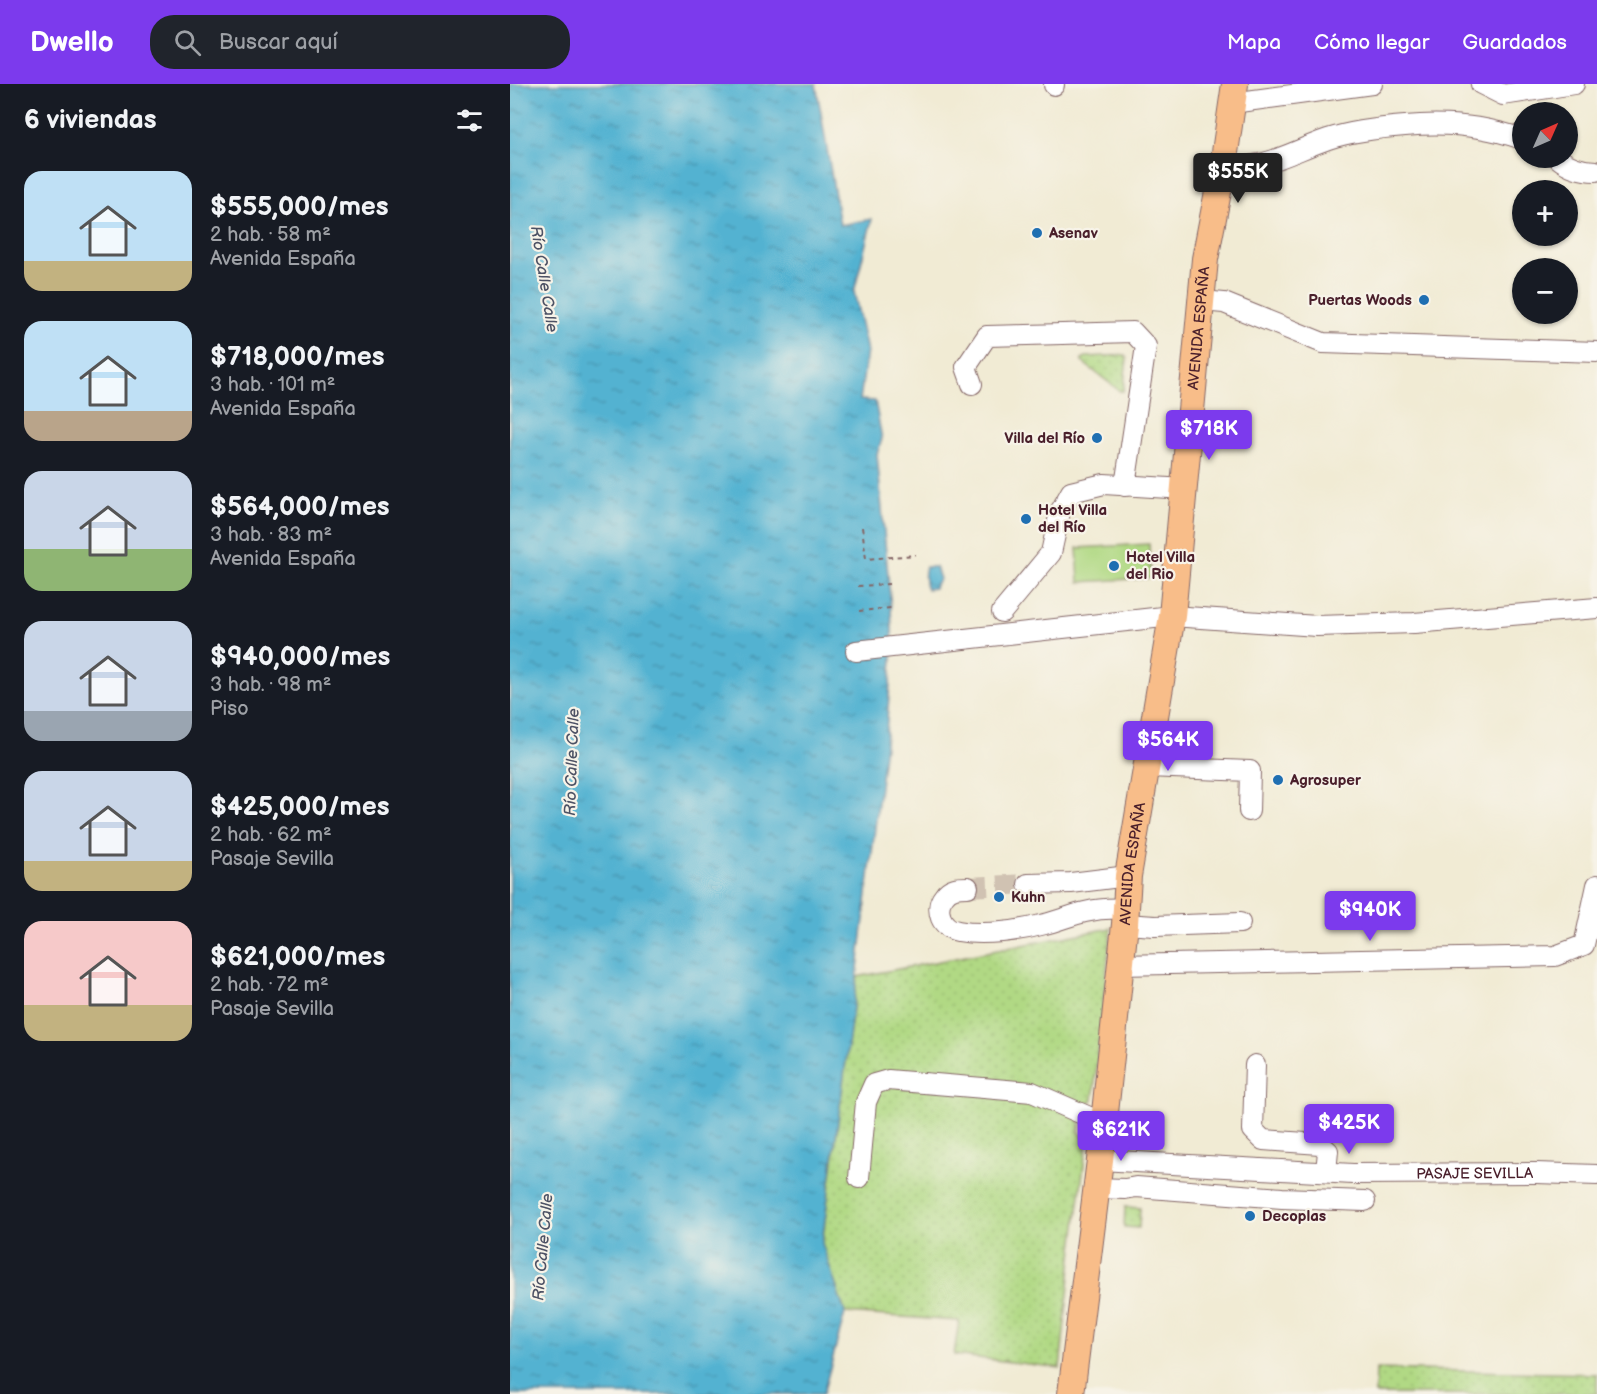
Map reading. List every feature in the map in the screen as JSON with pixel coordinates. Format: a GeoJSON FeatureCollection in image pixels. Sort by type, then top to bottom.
{"type":"FeatureCollection","features":[{"type":"Feature","properties":{"kind":"main road","name":"AVENIDA ESPAÑA"},"geometry":{"type":"LineString","coordinates":[[1071,1394],[1100,1160],[1126,916],[1128,876],[1173,616],[1205,259],[1223,166],[1233,94]]}},
{"type":"Feature","properties":{"kind":"street"},"geometry":{"type":"LineString","coordinates":[[1233,94],[1372,84]]}},
{"type":"Feature","properties":{"kind":"street"},"geometry":{"type":"LineString","coordinates":[[1481,84],[1503,95],[1574,84]]}},
{"type":"Feature","properties":{"kind":"street"},"geometry":{"type":"LineString","coordinates":[[1223,166],[1259,165],[1348,134],[1377,128],[1426,123],[1465,125],[1512,136]]}},
{"type":"Feature","properties":{"kind":"street"},"geometry":{"type":"LineString","coordinates":[[1575,168],[1596,171]]}},
{"type":"Feature","properties":{"kind":"street"},"geometry":{"type":"LineString","coordinates":[[1202,301],[1224,303],[1323,343],[1597,352]]}},
{"type":"Feature","properties":{"kind":"street"},"geometry":{"type":"LineString","coordinates":[[972,384],[966,367],[987,336],[1133,332],[1146,346],[1125,486]]}},
{"type":"Feature","properties":{"kind":"street"},"geometry":{"type":"LineString","coordinates":[[1002,612],[1051,553],[1060,512],[1071,492],[1104,484],[1185,489]]}},
{"type":"Feature","properties":{"kind":"street"},"geometry":{"type":"LineString","coordinates":[[856,651],[1173,616],[1317,626],[1414,623],[1597,608]]}},
{"type":"Feature","properties":{"kind":"street"},"geometry":{"type":"LineString","coordinates":[[1147,767],[1250,771],[1249,811]]}},
{"type":"Feature","properties":{"kind":"street"},"geometry":{"type":"LineString","coordinates":[[1028,884],[1071,883],[1128,876]]}},
{"type":"Feature","properties":{"kind":"street"},"geometry":{"type":"LineString","coordinates":[[1120,965],[1555,956],[1584,945],[1597,885]]}},
{"type":"Feature","properties":{"kind":"street"},"geometry":{"type":"LineString","coordinates":[[968,887],[951,889],[941,899],[939,906],[942,920],[958,931],[1011,930],[1044,925],[1087,911],[1110,908],[1155,926],[1240,923]]}},
{"type":"Feature","properties":{"kind":"street"},"geometry":{"type":"LineString","coordinates":[[1255,1065],[1253,1130],[1263,1140],[1320,1143],[1328,1151],[1326,1172]]}},
{"type":"Feature","properties":{"kind":"street"},"geometry":{"type":"LineString","coordinates":[[859,1178],[867,1102],[874,1084],[888,1080],[1032,1092],[1103,1123]]}},
{"type":"Feature","properties":{"kind":"street","name":"PASAJE SEVILLA"},"geometry":{"type":"LineString","coordinates":[[1100,1160],[1353,1174],[1597,1175]]}},
{"type":"Feature","properties":{"kind":"street"},"geometry":{"type":"LineString","coordinates":[[1096,1188],[1136,1187],[1282,1198],[1365,1201]]}},
{"type":"Feature","properties":{"kind":"path"},"geometry":{"type":"LineString","coordinates":[[862,527],[866,559],[916,555]]}},
{"type":"Feature","properties":{"kind":"path"},"geometry":{"type":"LineString","coordinates":[[858,586],[889,584]]}},
{"type":"Feature","properties":{"kind":"path"},"geometry":{"type":"LineString","coordinates":[[859,611],[891,608]]}},
{"type":"Feature","properties":{"kind":"green space"},"geometry":{"type":"Polygon","coordinates":[[[1125,355],[1127,359],[1123,391],[1082,362],[1082,359],[1086,357],[1125,355]]]}},
{"type":"Feature","properties":{"kind":"green space","name":"Hotel Villa del Rio"},"geometry":{"type":"Polygon","coordinates":[[[1149,544],[1151,578],[1079,582],[1077,548],[1149,544]]]}},
{"type":"Feature","properties":{"kind":"green space"},"geometry":{"type":"Polygon","coordinates":[[[1111,928],[1093,1100],[1081,1108],[1079,1132],[1087,1140],[1060,1368],[954,1355],[959,1321],[845,1313],[822,1244],[857,977],[1111,928]]]}},
{"type":"Feature","properties":{"kind":"green space"},"geometry":{"type":"Polygon","coordinates":[[[1125,1207],[1140,1208],[1139,1228],[1124,1227],[1125,1207]]]}},
{"type":"Feature","properties":{"kind":"green space"},"geometry":{"type":"Polygon","coordinates":[[[1376,1369],[1597,1374],[1597,1394],[1375,1394],[1376,1369]]]}},
{"type":"Feature","properties":{"kind":"water","name":"Río Calle Calle"},"geometry":{"type":"Polygon","coordinates":[[[510,84],[816,84],[840,225],[872,219],[854,292],[867,351],[860,400],[875,401],[882,439],[877,454],[893,647],[885,745],[822,1243],[845,1313],[823,1394],[510,1394],[510,84]]]}},
{"type":"Feature","properties":{"kind":"water"},"geometry":{"type":"Polygon","coordinates":[[[926,567],[936,567],[940,579],[934,588],[927,589],[926,587],[926,567]]]}},
{"type":"Feature","properties":{"kind":"tunnel"},"geometry":{"type":"LineString","coordinates":[[968,887],[1028,884]]}},
{"type":"Feature","properties":{"kind":"place","name":"Asenav"},"geometry":{"type":"Point","coordinates":[1037,233]}},
{"type":"Feature","properties":{"kind":"place","name":"Puertas Woods"},"geometry":{"type":"Point","coordinates":[1424,300]}},
{"type":"Feature","properties":{"kind":"place","name":"Villa del Río"},"geometry":{"type":"Point","coordinates":[1097,438]}},
{"type":"Feature","properties":{"kind":"place","name":"Hotel Villa del Río"},"geometry":{"type":"Point","coordinates":[1026,519]}},
{"type":"Feature","properties":{"kind":"place","name":"Hotel Villa del Rio"},"geometry":{"type":"Point","coordinates":[1114,566]}},
{"type":"Feature","properties":{"kind":"place","name":"Agrosuper"},"geometry":{"type":"Point","coordinates":[1278,780]}},
{"type":"Feature","properties":{"kind":"place","name":"Kuhn"},"geometry":{"type":"Point","coordinates":[999,897]}},
{"type":"Feature","properties":{"kind":"place","name":"Decoplas"},"geometry":{"type":"Point","coordinates":[1250,1216]}}]}
